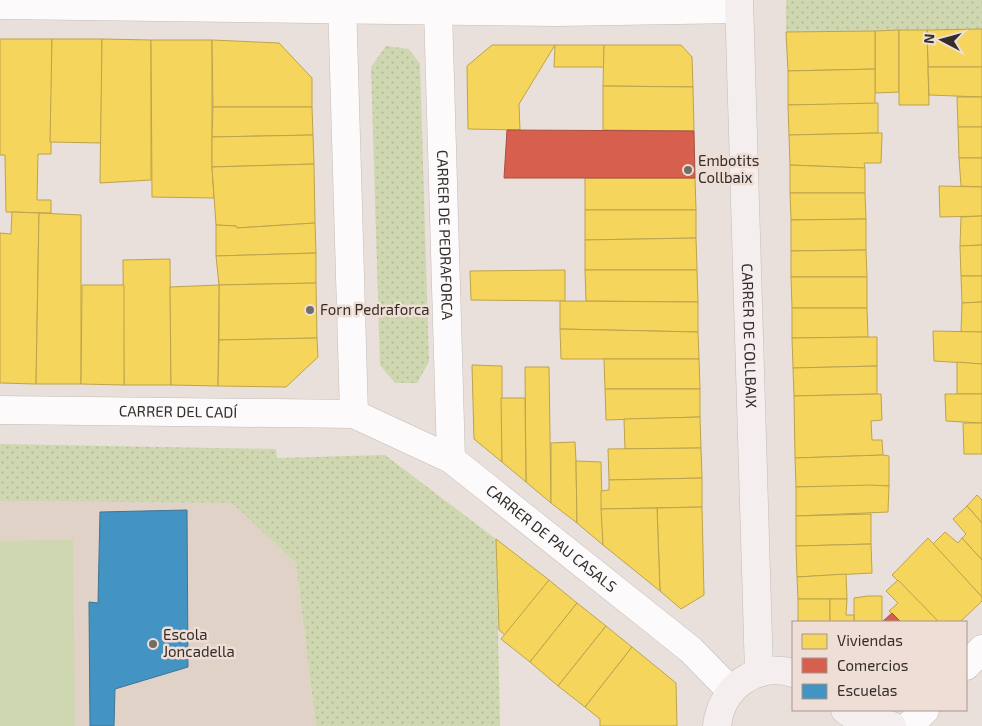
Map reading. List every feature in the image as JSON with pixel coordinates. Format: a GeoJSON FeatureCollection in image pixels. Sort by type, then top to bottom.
{"type":"FeatureCollection","features":[{"type":"Feature","properties":{"kind":"street"},"geometry":{"type":"LineString","coordinates":[[342,4],[354,414]]}},
{"type":"Feature","properties":{"kind":"street"},"geometry":{"type":"LineString","coordinates":[[0,5],[342,4],[438,10],[557,6],[739,5]]}},
{"type":"Feature","properties":{"kind":"street","name":"CARRER DE COLLBAIX"},"geometry":{"type":"LineString","coordinates":[[739,5],[759,673]]}},
{"type":"Feature","properties":{"kind":"street","name":"CARRER DE PEDRAFORCA"},"geometry":{"type":"LineString","coordinates":[[438,10],[451,459]]}},
{"type":"Feature","properties":{"kind":"street","name":"CARRER DEL CADÍ"},"geometry":{"type":"LineString","coordinates":[[0,410],[354,414]]}},
{"type":"Feature","properties":{"kind":"street","name":"CARRER DE PAU CASALS"},"geometry":{"type":"LineString","coordinates":[[354,414],[451,459],[691,650],[731,691]]}},
{"type":"Feature","properties":{"kind":"street"},"geometry":{"type":"LineString","coordinates":[[967,665],[982,649]]}},
{"type":"Feature","properties":{"kind":"street"},"geometry":{"type":"LineString","coordinates":[[717,726],[720,709],[731,691],[743,680],[759,673],[775,670],[792,674]]}},
{"type":"Feature","properties":{"kind":"street"},"geometry":{"type":"LineString","coordinates":[[830,711],[833,726]]}},
{"type":"Feature","properties":{"kind":"street"},"geometry":{"type":"LineString","coordinates":[[846,711],[892,726]]}},
{"type":"Feature","properties":{"kind":"street"},"geometry":{"type":"LineString","coordinates":[[909,726],[924,711]]}},
{"type":"Feature","properties":{"kind":"shaded area","name":"Escola Joncadella"},"geometry":{"type":"Polygon","coordinates":[[[0,501],[232,503],[296,563],[316,726],[0,726],[0,501]]]}},
{"type":"Feature","properties":{"kind":"green space"},"geometry":{"type":"Polygon","coordinates":[[[786,0],[982,0],[982,29],[786,32],[786,0]]]}},
{"type":"Feature","properties":{"kind":"green space"},"geometry":{"type":"Polygon","coordinates":[[[386,46],[409,49],[420,64],[429,362],[417,383],[395,383],[380,365],[371,67],[386,46]]]}},
{"type":"Feature","properties":{"kind":"green space"},"geometry":{"type":"Polygon","coordinates":[[[0,444],[276,449],[277,458],[385,455],[496,539],[500,726],[316,726],[296,563],[232,503],[0,501],[0,444]]]}},
{"type":"Feature","properties":{"kind":"green space"},"geometry":{"type":"Polygon","coordinates":[[[73,540],[75,726],[0,726],[0,541],[73,540]]]}},
{"type":"Feature","properties":{"kind":"building: Viviendas"},"geometry":{"type":"Polygon","coordinates":[[[982,29],[982,67],[928,67],[927,30],[982,29]]]}},
{"type":"Feature","properties":{"kind":"building: Viviendas"},"geometry":{"type":"Polygon","coordinates":[[[899,30],[899,92],[875,93],[875,31],[899,30]]]}},
{"type":"Feature","properties":{"kind":"building: Viviendas"},"geometry":{"type":"Polygon","coordinates":[[[899,30],[927,30],[929,105],[899,105],[899,30]]]}},
{"type":"Feature","properties":{"kind":"building: Viviendas"},"geometry":{"type":"Polygon","coordinates":[[[875,31],[875,69],[788,71],[786,32],[875,31]]]}},
{"type":"Feature","properties":{"kind":"building: Viviendas"},"geometry":{"type":"Polygon","coordinates":[[[0,39],[52,39],[51,154],[38,154],[37,200],[51,200],[51,213],[6,212],[5,155],[0,155],[0,39]]]}},
{"type":"Feature","properties":{"kind":"building: Viviendas"},"geometry":{"type":"Polygon","coordinates":[[[52,39],[102,39],[101,143],[50,142],[52,39]]]}},
{"type":"Feature","properties":{"kind":"building: Viviendas"},"geometry":{"type":"Polygon","coordinates":[[[102,39],[151,40],[151,180],[100,183],[102,39]]]}},
{"type":"Feature","properties":{"kind":"building: Viviendas"},"geometry":{"type":"Polygon","coordinates":[[[151,40],[212,40],[212,167],[214,198],[152,197],[151,40]]]}},
{"type":"Feature","properties":{"kind":"building: Viviendas"},"geometry":{"type":"Polygon","coordinates":[[[212,40],[279,43],[312,78],[312,107],[213,107],[212,40]]]}},
{"type":"Feature","properties":{"kind":"building: Viviendas"},"geometry":{"type":"Polygon","coordinates":[[[492,45],[555,45],[519,104],[520,130],[468,129],[467,66],[492,45]]]}},
{"type":"Feature","properties":{"kind":"building: Viviendas"},"geometry":{"type":"Polygon","coordinates":[[[555,45],[604,45],[604,67],[554,67],[555,45]]]}},
{"type":"Feature","properties":{"kind":"building: Viviendas"},"geometry":{"type":"Polygon","coordinates":[[[604,45],[681,45],[692,57],[693,87],[603,86],[604,45]]]}},
{"type":"Feature","properties":{"kind":"building: Viviendas"},"geometry":{"type":"Polygon","coordinates":[[[928,67],[982,67],[982,97],[929,95],[928,67]]]}},
{"type":"Feature","properties":{"kind":"building: Viviendas"},"geometry":{"type":"Polygon","coordinates":[[[875,69],[875,104],[788,105],[788,71],[875,69]]]}},
{"type":"Feature","properties":{"kind":"building: Viviendas"},"geometry":{"type":"Polygon","coordinates":[[[603,86],[693,87],[694,131],[603,130],[603,86]]]}},
{"type":"Feature","properties":{"kind":"building: Viviendas"},"geometry":{"type":"Polygon","coordinates":[[[957,97],[982,97],[982,127],[958,127],[957,97]]]}},
{"type":"Feature","properties":{"kind":"building: Viviendas"},"geometry":{"type":"Polygon","coordinates":[[[878,103],[878,133],[789,135],[788,105],[878,103]]]}},
{"type":"Feature","properties":{"kind":"building: Viviendas"},"geometry":{"type":"Polygon","coordinates":[[[213,107],[312,107],[313,135],[212,137],[213,107]]]}},
{"type":"Feature","properties":{"kind":"building: Viviendas"},"geometry":{"type":"Polygon","coordinates":[[[958,127],[982,127],[982,158],[959,158],[958,127]]]}},
{"type":"Feature","properties":{"kind":"building: Viviendas"},"geometry":{"type":"Polygon","coordinates":[[[882,133],[881,163],[864,163],[865,168],[790,165],[789,135],[882,133]]]}},
{"type":"Feature","properties":{"kind":"building: Viviendas"},"geometry":{"type":"Polygon","coordinates":[[[313,135],[314,164],[212,167],[212,137],[313,135]]]}},
{"type":"Feature","properties":{"kind":"building: Viviendas"},"geometry":{"type":"Polygon","coordinates":[[[959,158],[982,158],[982,187],[961,186],[959,158]]]}},
{"type":"Feature","properties":{"kind":"building: Viviendas"},"geometry":{"type":"Polygon","coordinates":[[[314,164],[315,223],[237,228],[236,226],[216,225],[212,167],[314,164]]]}},
{"type":"Feature","properties":{"kind":"building: Viviendas"},"geometry":{"type":"Polygon","coordinates":[[[790,165],[865,168],[865,193],[790,193],[790,165]]]}},
{"type":"Feature","properties":{"kind":"building: Viviendas"},"geometry":{"type":"Polygon","coordinates":[[[585,178],[695,178],[696,210],[585,210],[585,178]]]}},
{"type":"Feature","properties":{"kind":"building: Viviendas"},"geometry":{"type":"Polygon","coordinates":[[[939,186],[982,187],[982,216],[940,217],[939,186]]]}},
{"type":"Feature","properties":{"kind":"building: Viviendas"},"geometry":{"type":"Polygon","coordinates":[[[790,193],[865,193],[866,219],[791,220],[790,193]]]}},
{"type":"Feature","properties":{"kind":"building: Viviendas"},"geometry":{"type":"Polygon","coordinates":[[[585,210],[696,210],[696,238],[585,240],[585,210]]]}},
{"type":"Feature","properties":{"kind":"building: Viviendas"},"geometry":{"type":"Polygon","coordinates":[[[12,212],[39,213],[36,384],[0,383],[0,233],[11,234],[12,212]]]}},
{"type":"Feature","properties":{"kind":"building: Viviendas"},"geometry":{"type":"Polygon","coordinates":[[[39,213],[81,215],[81,384],[36,384],[39,213]]]}},
{"type":"Feature","properties":{"kind":"building: Viviendas"},"geometry":{"type":"Polygon","coordinates":[[[982,216],[982,245],[960,246],[961,217],[982,216]]]}},
{"type":"Feature","properties":{"kind":"building: Viviendas"},"geometry":{"type":"Polygon","coordinates":[[[866,219],[866,250],[791,251],[791,220],[866,219]]]}},
{"type":"Feature","properties":{"kind":"building: Viviendas"},"geometry":{"type":"Polygon","coordinates":[[[315,223],[316,253],[216,256],[216,225],[236,226],[237,228],[315,223]]]}},
{"type":"Feature","properties":{"kind":"building: Viviendas"},"geometry":{"type":"Polygon","coordinates":[[[696,238],[697,270],[585,270],[585,240],[696,238]]]}},
{"type":"Feature","properties":{"kind":"building: Viviendas"},"geometry":{"type":"Polygon","coordinates":[[[982,245],[982,276],[961,276],[960,246],[982,245]]]}},
{"type":"Feature","properties":{"kind":"building: Viviendas"},"geometry":{"type":"Polygon","coordinates":[[[866,250],[867,277],[791,277],[791,251],[866,250]]]}},
{"type":"Feature","properties":{"kind":"building: Viviendas"},"geometry":{"type":"Polygon","coordinates":[[[316,253],[316,283],[219,285],[216,256],[316,253]]]}},
{"type":"Feature","properties":{"kind":"building: Viviendas"},"geometry":{"type":"Polygon","coordinates":[[[170,259],[171,385],[124,385],[123,260],[170,259]]]}},
{"type":"Feature","properties":{"kind":"building: Viviendas"},"geometry":{"type":"Polygon","coordinates":[[[565,270],[565,301],[471,300],[470,271],[565,270]]]}},
{"type":"Feature","properties":{"kind":"building: Viviendas"},"geometry":{"type":"Polygon","coordinates":[[[585,270],[697,270],[698,302],[586,301],[585,270]]]}},
{"type":"Feature","properties":{"kind":"building: Viviendas"},"geometry":{"type":"Polygon","coordinates":[[[961,276],[982,276],[982,302],[962,303],[961,276]]]}},
{"type":"Feature","properties":{"kind":"building: Viviendas"},"geometry":{"type":"Polygon","coordinates":[[[791,277],[867,277],[867,308],[792,308],[791,277]]]}},
{"type":"Feature","properties":{"kind":"building: Viviendas"},"geometry":{"type":"Polygon","coordinates":[[[316,283],[317,338],[219,340],[219,285],[316,283]]]}},
{"type":"Feature","properties":{"kind":"building: Viviendas"},"geometry":{"type":"Polygon","coordinates":[[[82,285],[124,285],[124,385],[81,384],[82,285]]]}},
{"type":"Feature","properties":{"kind":"building: Viviendas"},"geometry":{"type":"Polygon","coordinates":[[[219,285],[218,386],[171,385],[170,287],[219,285]]]}},
{"type":"Feature","properties":{"kind":"building: Viviendas"},"geometry":{"type":"Polygon","coordinates":[[[560,301],[698,302],[698,332],[560,329],[560,301]]]}},
{"type":"Feature","properties":{"kind":"building: Viviendas"},"geometry":{"type":"Polygon","coordinates":[[[982,302],[982,332],[961,332],[962,303],[982,302]]]}},
{"type":"Feature","properties":{"kind":"building: Viviendas"},"geometry":{"type":"Polygon","coordinates":[[[792,308],[867,308],[868,337],[792,338],[792,308]]]}},
{"type":"Feature","properties":{"kind":"building: Viviendas"},"geometry":{"type":"Polygon","coordinates":[[[560,329],[698,332],[699,359],[561,359],[560,329]]]}},
{"type":"Feature","properties":{"kind":"building: Viviendas"},"geometry":{"type":"Polygon","coordinates":[[[933,331],[982,332],[982,364],[934,361],[933,331]]]}},
{"type":"Feature","properties":{"kind":"building: Viviendas"},"geometry":{"type":"Polygon","coordinates":[[[877,337],[877,366],[793,368],[792,338],[877,337]]]}},
{"type":"Feature","properties":{"kind":"building: Viviendas"},"geometry":{"type":"Polygon","coordinates":[[[317,338],[318,357],[286,387],[218,386],[219,340],[317,338]]]}},
{"type":"Feature","properties":{"kind":"building: Viviendas"},"geometry":{"type":"Polygon","coordinates":[[[604,359],[699,359],[700,389],[605,389],[604,359]]]}},
{"type":"Feature","properties":{"kind":"building: Viviendas"},"geometry":{"type":"Polygon","coordinates":[[[957,362],[982,364],[982,394],[957,394],[957,362]]]}},
{"type":"Feature","properties":{"kind":"building: Viviendas"},"geometry":{"type":"Polygon","coordinates":[[[472,365],[502,366],[502,462],[474,439],[472,365]]]}},
{"type":"Feature","properties":{"kind":"building: Viviendas"},"geometry":{"type":"Polygon","coordinates":[[[877,366],[877,394],[794,396],[793,368],[877,366]]]}},
{"type":"Feature","properties":{"kind":"building: Viviendas"},"geometry":{"type":"Polygon","coordinates":[[[525,367],[549,367],[551,503],[526,482],[525,367]]]}},
{"type":"Feature","properties":{"kind":"building: Viviendas"},"geometry":{"type":"Polygon","coordinates":[[[605,389],[700,389],[700,417],[606,420],[605,389]]]}},
{"type":"Feature","properties":{"kind":"building: Viviendas"},"geometry":{"type":"Polygon","coordinates":[[[881,394],[882,420],[871,421],[872,440],[882,440],[883,455],[795,458],[794,396],[881,394]]]}},
{"type":"Feature","properties":{"kind":"building: Viviendas"},"geometry":{"type":"Polygon","coordinates":[[[945,394],[982,394],[982,423],[946,421],[945,394]]]}},
{"type":"Feature","properties":{"kind":"building: Viviendas"},"geometry":{"type":"Polygon","coordinates":[[[501,398],[525,398],[526,482],[502,462],[501,398]]]}},
{"type":"Feature","properties":{"kind":"building: Viviendas"},"geometry":{"type":"Polygon","coordinates":[[[700,417],[701,448],[625,449],[624,419],[700,417]]]}},
{"type":"Feature","properties":{"kind":"building: Viviendas"},"geometry":{"type":"Polygon","coordinates":[[[963,423],[982,423],[982,454],[964,454],[963,423]]]}},
{"type":"Feature","properties":{"kind":"building: Viviendas"},"geometry":{"type":"Polygon","coordinates":[[[575,442],[577,523],[551,503],[551,443],[575,442]]]}},
{"type":"Feature","properties":{"kind":"building: Viviendas"},"geometry":{"type":"Polygon","coordinates":[[[701,448],[702,478],[609,480],[608,449],[701,448]]]}},
{"type":"Feature","properties":{"kind":"building: Viviendas"},"geometry":{"type":"Polygon","coordinates":[[[889,456],[889,486],[796,487],[795,458],[889,456]]]}},
{"type":"Feature","properties":{"kind":"building: Viviendas"},"geometry":{"type":"Polygon","coordinates":[[[576,461],[601,462],[603,545],[577,523],[576,461]]]}},
{"type":"Feature","properties":{"kind":"building: Viviendas"},"geometry":{"type":"Polygon","coordinates":[[[702,478],[702,507],[601,509],[601,491],[609,490],[609,480],[702,478]]]}},
{"type":"Feature","properties":{"kind":"building: Viviendas"},"geometry":{"type":"Polygon","coordinates":[[[889,486],[888,512],[796,516],[796,487],[889,486]]]}},
{"type":"Feature","properties":{"kind":"building: Viviendas"},"geometry":{"type":"Polygon","coordinates":[[[977,495],[982,500],[982,523],[967,506],[977,495]]]}},
{"type":"Feature","properties":{"kind":"building: Viviendas"},"geometry":{"type":"Polygon","coordinates":[[[967,506],[982,523],[982,560],[962,538],[966,534],[953,519],[967,506]]]}},
{"type":"Feature","properties":{"kind":"building: Viviendas"},"geometry":{"type":"Polygon","coordinates":[[[702,507],[704,595],[681,609],[660,591],[657,508],[702,507]]]}},
{"type":"Feature","properties":{"kind":"building: Viviendas"},"geometry":{"type":"Polygon","coordinates":[[[657,508],[660,591],[603,545],[601,509],[657,508]]]}},
{"type":"Feature","properties":{"kind":"building: Viviendas"},"geometry":{"type":"Polygon","coordinates":[[[871,514],[871,544],[796,546],[796,516],[871,514]]]}},
{"type":"Feature","properties":{"kind":"building: Viviendas"},"geometry":{"type":"Polygon","coordinates":[[[945,532],[958,543],[962,538],[982,560],[982,597],[933,544],[945,532]]]}},
{"type":"Feature","properties":{"kind":"building: Viviendas"},"geometry":{"type":"Polygon","coordinates":[[[928,538],[982,597],[982,601],[961,621],[938,621],[892,575],[928,538]]]}},
{"type":"Feature","properties":{"kind":"building: Viviendas"},"geometry":{"type":"Polygon","coordinates":[[[496,539],[549,580],[505,635],[499,630],[496,539]]]}},
{"type":"Feature","properties":{"kind":"building: Viviendas"},"geometry":{"type":"Polygon","coordinates":[[[871,544],[872,573],[797,577],[796,546],[871,544]]]}},
{"type":"Feature","properties":{"kind":"building: Viviendas"},"geometry":{"type":"Polygon","coordinates":[[[846,574],[847,599],[798,599],[797,577],[846,574]]]}},
{"type":"Feature","properties":{"kind":"building: Viviendas"},"geometry":{"type":"Polygon","coordinates":[[[549,580],[577,603],[530,662],[501,639],[549,580]]]}},
{"type":"Feature","properties":{"kind":"building: Viviendas"},"geometry":{"type":"Polygon","coordinates":[[[898,580],[938,621],[900,621],[889,611],[898,603],[886,591],[898,580]]]}},
{"type":"Feature","properties":{"kind":"building: Viviendas"},"geometry":{"type":"Polygon","coordinates":[[[882,596],[882,621],[854,621],[854,598],[882,596]]]}},
{"type":"Feature","properties":{"kind":"building: Viviendas"},"geometry":{"type":"Polygon","coordinates":[[[798,599],[830,599],[830,621],[798,621],[798,599]]]}},
{"type":"Feature","properties":{"kind":"building: Viviendas"},"geometry":{"type":"Polygon","coordinates":[[[830,599],[847,599],[846,615],[854,615],[854,621],[830,621],[830,599]]]}},
{"type":"Feature","properties":{"kind":"building: Viviendas"},"geometry":{"type":"Polygon","coordinates":[[[577,603],[606,626],[558,686],[530,662],[577,603]]]}},
{"type":"Feature","properties":{"kind":"building: Viviendas"},"geometry":{"type":"Polygon","coordinates":[[[606,626],[632,647],[585,707],[558,686],[606,626]]]}},
{"type":"Feature","properties":{"kind":"building: Viviendas"},"geometry":{"type":"Polygon","coordinates":[[[632,647],[676,683],[677,726],[600,726],[600,719],[585,707],[632,647]]]}},
{"type":"Feature","properties":{"kind":"building: Comercios"},"geometry":{"type":"Polygon","coordinates":[[[507,130],[694,131],[695,178],[504,178],[507,130]]]}},
{"type":"Feature","properties":{"kind":"building: Comercios"},"geometry":{"type":"Polygon","coordinates":[[[892,613],[900,621],[883,621],[892,613]]]}},
{"type":"Feature","properties":{"kind":"building: Escuelas"},"geometry":{"type":"Polygon","coordinates":[[[187,510],[188,667],[115,689],[114,726],[90,726],[89,602],[98,603],[100,512],[187,510]]]}},
{"type":"Feature","properties":{"kind":"place","name":"Embotits Collbaix"},"geometry":{"type":"Point","coordinates":[688,170]}},
{"type":"Feature","properties":{"kind":"place","name":"Forn Pedraforca"},"geometry":{"type":"Point","coordinates":[310,310]}},
{"type":"Feature","properties":{"kind":"place","name":"Escola Joncadella"},"geometry":{"type":"Point","coordinates":[153,644]}}]}
